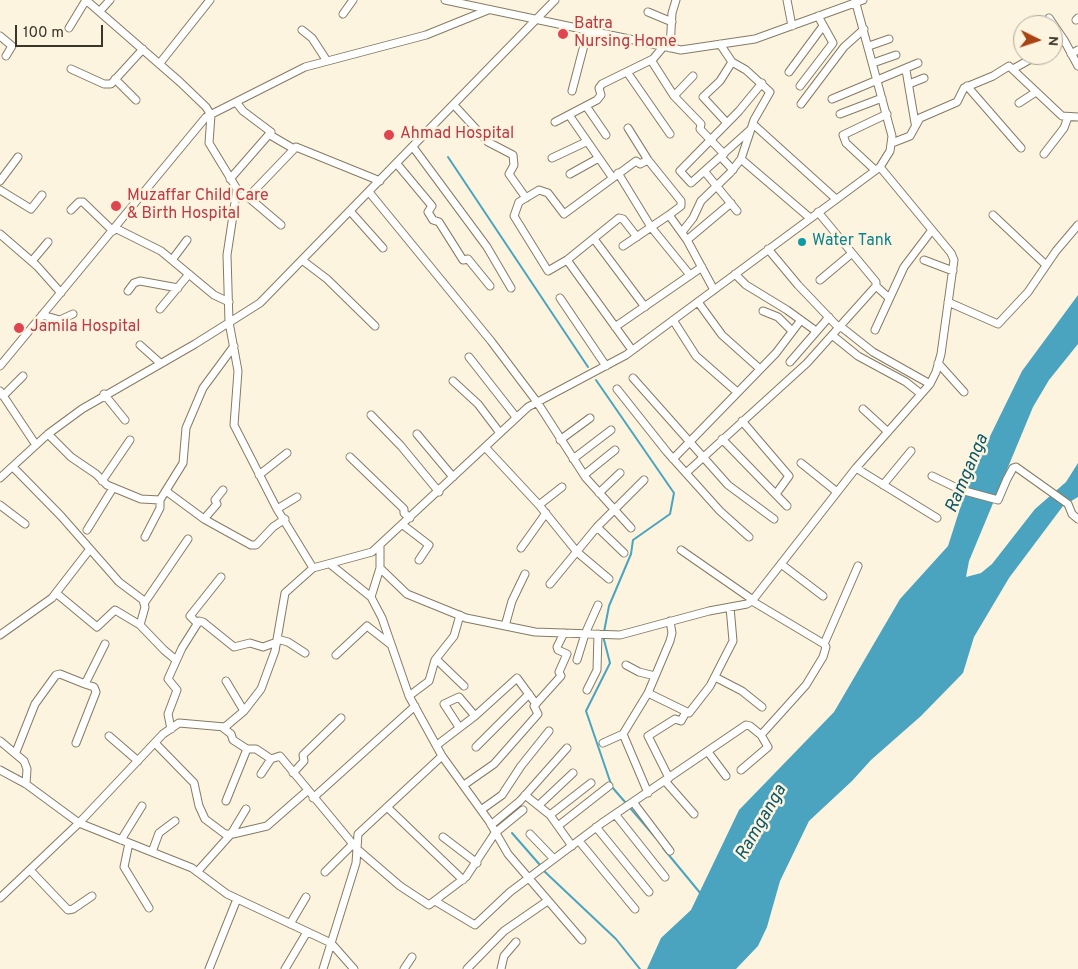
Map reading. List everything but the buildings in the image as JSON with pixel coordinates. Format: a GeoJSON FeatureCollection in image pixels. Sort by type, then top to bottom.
{"type":"FeatureCollection","features":[{"type":"Feature","properties":{"kind":"street"},"geometry":{"type":"LineString","coordinates":[[69,28],[86,0],[160,64],[206,107],[211,115],[209,143],[236,189],[227,255],[229,322],[238,371],[234,425],[277,509],[313,568]]}},
{"type":"Feature","properties":{"kind":"street"},"geometry":{"type":"LineString","coordinates":[[100,11],[110,0]]}},
{"type":"Feature","properties":{"kind":"street"},"geometry":{"type":"LineString","coordinates":[[160,64],[210,0]]}},
{"type":"Feature","properties":{"kind":"street"},"geometry":{"type":"LineString","coordinates":[[343,14],[353,0]]}},
{"type":"Feature","properties":{"kind":"street"},"geometry":{"type":"LineString","coordinates":[[222,727],[244,711],[261,689],[277,641],[285,593],[313,568],[372,552],[439,492],[516,418],[537,402],[606,366],[632,350],[698,302],[877,169],[892,143],[887,114],[858,1],[755,39],[681,50],[445,0]]}},
{"type":"Feature","properties":{"kind":"street"},"geometry":{"type":"LineString","coordinates":[[0,478],[48,434],[104,394],[260,303],[538,20],[555,0]]}},
{"type":"Feature","properties":{"kind":"street"},"geometry":{"type":"LineString","coordinates":[[555,122],[600,98],[602,84],[651,60],[667,47],[676,0]]}},
{"type":"Feature","properties":{"kind":"street"},"geometry":{"type":"LineString","coordinates":[[787,0],[792,26]]}},
{"type":"Feature","properties":{"kind":"street"},"geometry":{"type":"LineString","coordinates":[[0,366],[206,117],[305,67],[426,35],[488,10]]}},
{"type":"Feature","properties":{"kind":"street"},"geometry":{"type":"LineString","coordinates":[[648,12],[672,22]]}},
{"type":"Feature","properties":{"kind":"street"},"geometry":{"type":"LineString","coordinates":[[800,86],[834,43],[818,16]]}},
{"type":"Feature","properties":{"kind":"street"},"geometry":{"type":"LineString","coordinates":[[789,72],[823,26]]}},
{"type":"Feature","properties":{"kind":"street"},"geometry":{"type":"LineString","coordinates":[[801,104],[844,48],[864,29]]}},
{"type":"Feature","properties":{"kind":"street"},"geometry":{"type":"LineString","coordinates":[[302,30],[312,38],[327,61]]}},
{"type":"Feature","properties":{"kind":"street"},"geometry":{"type":"LineString","coordinates":[[572,91],[588,30]]}},
{"type":"Feature","properties":{"kind":"street"},"geometry":{"type":"LineString","coordinates":[[0,36],[12,46],[6,56]]}},
{"type":"Feature","properties":{"kind":"street"},"geometry":{"type":"LineString","coordinates":[[869,46],[889,39]]}},
{"type":"Feature","properties":{"kind":"street"},"geometry":{"type":"LineString","coordinates":[[1064,40],[1075,52],[1078,66]]}},
{"type":"Feature","properties":{"kind":"street"},"geometry":{"type":"LineString","coordinates":[[682,232],[693,218],[701,201],[733,170],[741,159],[752,126],[770,92],[746,70],[732,62],[720,44]]}},
{"type":"Feature","properties":{"kind":"street"},"geometry":{"type":"LineString","coordinates":[[71,69],[104,84],[111,84],[143,49]]}},
{"type":"Feature","properties":{"kind":"street"},"geometry":{"type":"LineString","coordinates":[[873,63],[896,55]]}},
{"type":"Feature","properties":{"kind":"street"},"geometry":{"type":"LineString","coordinates":[[651,60],[674,96],[701,124],[700,129],[711,139],[733,170]]}},
{"type":"Feature","properties":{"kind":"street"},"geometry":{"type":"LineString","coordinates":[[728,123],[703,97],[723,77],[732,62]]}},
{"type":"Feature","properties":{"kind":"street"},"geometry":{"type":"LineString","coordinates":[[832,99],[877,79],[906,70],[918,63]]}},
{"type":"Feature","properties":{"kind":"street"},"geometry":{"type":"LineString","coordinates":[[1013,69],[1020,65]]}},
{"type":"Feature","properties":{"kind":"street"},"geometry":{"type":"LineString","coordinates":[[892,143],[910,136],[915,123],[920,118],[957,102],[967,86],[993,76],[1009,66],[1062,116],[1078,117]]}},
{"type":"Feature","properties":{"kind":"street"},"geometry":{"type":"LineString","coordinates":[[906,70],[915,123]]}},
{"type":"Feature","properties":{"kind":"street"},"geometry":{"type":"LineString","coordinates":[[627,72],[670,134]]}},
{"type":"Feature","properties":{"kind":"street"},"geometry":{"type":"LineString","coordinates":[[674,96],[693,76]]}},
{"type":"Feature","properties":{"kind":"street"},"geometry":{"type":"LineString","coordinates":[[909,84],[924,78]]}},
{"type":"Feature","properties":{"kind":"street"},"geometry":{"type":"LineString","coordinates":[[115,79],[136,100]]}},
{"type":"Feature","properties":{"kind":"street"},"geometry":{"type":"LineString","coordinates":[[752,126],[705,172],[690,183],[680,169],[728,123],[762,83]]}},
{"type":"Feature","properties":{"kind":"street"},"geometry":{"type":"LineString","coordinates":[[967,86],[1021,148]]}},
{"type":"Feature","properties":{"kind":"street"},"geometry":{"type":"LineString","coordinates":[[1020,103],[1036,92]]}},
{"type":"Feature","properties":{"kind":"street"},"geometry":{"type":"LineString","coordinates":[[840,114],[882,98]]}},
{"type":"Feature","properties":{"kind":"street"},"geometry":{"type":"LineString","coordinates":[[236,102],[244,112],[270,131],[270,135],[294,149]]}},
{"type":"Feature","properties":{"kind":"street"},"geometry":{"type":"LineString","coordinates":[[454,105],[488,142],[513,155],[514,165],[509,174],[526,198]]}},
{"type":"Feature","properties":{"kind":"street"},"geometry":{"type":"LineString","coordinates":[[586,106],[606,135]]}},
{"type":"Feature","properties":{"kind":"street"},"geometry":{"type":"LineString","coordinates":[[380,568],[407,594],[460,615],[535,632],[620,635],[670,621],[747,604],[753,600],[856,468],[930,384],[938,363],[954,260],[951,253],[932,230],[877,169],[846,143],[843,135],[887,114]]}},
{"type":"Feature","properties":{"kind":"street"},"geometry":{"type":"LineString","coordinates":[[569,115],[597,159],[615,175],[651,227],[690,275]]}},
{"type":"Feature","properties":{"kind":"street"},"geometry":{"type":"LineString","coordinates":[[1044,154],[1064,128],[1068,117]]}},
{"type":"Feature","properties":{"kind":"street"},"geometry":{"type":"LineString","coordinates":[[752,126],[836,199]]}},
{"type":"Feature","properties":{"kind":"street"},"geometry":{"type":"LineString","coordinates":[[623,246],[669,216],[682,203],[648,160],[628,128]]}},
{"type":"Feature","properties":{"kind":"street"},"geometry":{"type":"LineString","coordinates":[[230,179],[270,135]]}},
{"type":"Feature","properties":{"kind":"street"},"geometry":{"type":"LineString","coordinates":[[552,158],[586,142]]}},
{"type":"Feature","properties":{"kind":"street"},"geometry":{"type":"LineString","coordinates":[[248,197],[296,147],[380,180]]}},
{"type":"Feature","properties":{"kind":"street"},"geometry":{"type":"LineString","coordinates":[[414,147],[487,247],[511,288]]}},
{"type":"Feature","properties":{"kind":"street"},"geometry":{"type":"LineString","coordinates":[[0,181],[18,157]]}},
{"type":"Feature","properties":{"kind":"street"},"geometry":{"type":"LineString","coordinates":[[570,174],[597,159]]}},
{"type":"Feature","properties":{"kind":"street"},"geometry":{"type":"LineString","coordinates":[[741,159],[810,218]]}},
{"type":"Feature","properties":{"kind":"street"},"geometry":{"type":"LineString","coordinates":[[637,236],[621,218],[567,260],[547,270],[514,218],[517,205],[535,191],[546,192],[563,214],[636,161],[640,164],[648,160]]}},
{"type":"Feature","properties":{"kind":"street"},"geometry":{"type":"LineString","coordinates":[[397,164],[432,206],[428,212],[433,220],[439,222],[463,260],[468,259],[490,286]]}},
{"type":"Feature","properties":{"kind":"street"},"geometry":{"type":"LineString","coordinates":[[705,172],[737,211]]}},
{"type":"Feature","properties":{"kind":"street"},"geometry":{"type":"LineString","coordinates":[[0,190],[31,209],[42,195]]}},
{"type":"Feature","properties":{"kind":"street"},"geometry":{"type":"LineString","coordinates":[[369,192],[457,298],[537,402],[584,475],[631,528]]}},
{"type":"Feature","properties":{"kind":"street"},"geometry":{"type":"LineString","coordinates":[[236,196],[248,197],[281,225]]}},
{"type":"Feature","properties":{"kind":"street"},"geometry":{"type":"LineString","coordinates":[[71,210],[79,202],[83,202],[114,230],[151,245],[214,295],[229,302]]}},
{"type":"Feature","properties":{"kind":"street"},"geometry":{"type":"LineString","coordinates":[[687,240],[731,203]]}},
{"type":"Feature","properties":{"kind":"street"},"geometry":{"type":"LineString","coordinates":[[350,211],[383,248]]}},
{"type":"Feature","properties":{"kind":"street"},"geometry":{"type":"LineString","coordinates":[[818,212],[850,254],[876,282],[876,286],[889,298]]}},
{"type":"Feature","properties":{"kind":"street"},"geometry":{"type":"LineString","coordinates":[[993,215],[1046,265]]}},
{"type":"Feature","properties":{"kind":"street"},"geometry":{"type":"LineString","coordinates":[[669,216],[687,240],[714,290]]}},
{"type":"Feature","properties":{"kind":"street"},"geometry":{"type":"LineString","coordinates":[[948,302],[998,324],[1028,292],[1046,265],[1078,225]]}},
{"type":"Feature","properties":{"kind":"street"},"geometry":{"type":"LineString","coordinates":[[875,330],[904,267],[932,230]]}},
{"type":"Feature","properties":{"kind":"street"},"geometry":{"type":"LineString","coordinates":[[0,234],[32,261],[61,293]]}},
{"type":"Feature","properties":{"kind":"street"},"geometry":{"type":"LineString","coordinates":[[594,239],[645,306]]}},
{"type":"Feature","properties":{"kind":"street"},"geometry":{"type":"LineString","coordinates":[[172,260],[187,240]]}},
{"type":"Feature","properties":{"kind":"street"},"geometry":{"type":"LineString","coordinates":[[32,261],[48,242]]}},
{"type":"Feature","properties":{"kind":"street"},"geometry":{"type":"LineString","coordinates":[[768,249],[798,285],[839,327],[873,352],[930,384]]}},
{"type":"Feature","properties":{"kind":"street"},"geometry":{"type":"LineString","coordinates":[[820,280],[850,254]]}},
{"type":"Feature","properties":{"kind":"street"},"geometry":{"type":"LineString","coordinates":[[302,260],[327,279],[375,326]]}},
{"type":"Feature","properties":{"kind":"street"},"geometry":{"type":"LineString","coordinates":[[567,260],[632,350]]}},
{"type":"Feature","properties":{"kind":"street"},"geometry":{"type":"LineString","coordinates":[[924,260],[953,271]]}},
{"type":"Feature","properties":{"kind":"street"},"geometry":{"type":"LineString","coordinates":[[616,327],[702,267]]}},
{"type":"Feature","properties":{"kind":"street"},"geometry":{"type":"LineString","coordinates":[[160,309],[189,274]]}},
{"type":"Feature","properties":{"kind":"street"},"geometry":{"type":"LineString","coordinates":[[735,274],[754,290],[816,331]]}},
{"type":"Feature","properties":{"kind":"street"},"geometry":{"type":"LineString","coordinates":[[128,291],[134,283],[140,281],[178,288]]}},
{"type":"Feature","properties":{"kind":"street"},"geometry":{"type":"LineString","coordinates":[[686,473],[808,363],[876,286]]}},
{"type":"Feature","properties":{"kind":"street"},"geometry":{"type":"LineString","coordinates":[[560,298],[606,366]]}},
{"type":"Feature","properties":{"kind":"street"},"geometry":{"type":"LineString","coordinates":[[698,302],[722,335],[760,368]]}},
{"type":"Feature","properties":{"kind":"street"},"geometry":{"type":"LineString","coordinates":[[763,311],[778,316],[792,331]]}},
{"type":"Feature","properties":{"kind":"street"},"geometry":{"type":"LineString","coordinates":[[42,315],[60,320],[72,314]]}},
{"type":"Feature","properties":{"kind":"street"},"geometry":{"type":"LineString","coordinates":[[790,362],[829,317]]}},
{"type":"Feature","properties":{"kind":"street"},"geometry":{"type":"LineString","coordinates":[[673,320],[696,356],[736,392]]}},
{"type":"Feature","properties":{"kind":"street"},"geometry":{"type":"LineString","coordinates":[[673,459],[690,444],[736,392],[776,352],[800,320]]}},
{"type":"Feature","properties":{"kind":"street"},"geometry":{"type":"LineString","coordinates":[[832,336],[858,356],[906,382],[921,394]]}},
{"type":"Feature","properties":{"kind":"street"},"geometry":{"type":"LineString","coordinates":[[140,345],[159,362]]}},
{"type":"Feature","properties":{"kind":"street"},"geometry":{"type":"LineString","coordinates":[[145,536],[160,508],[160,500],[182,463],[186,428],[203,388],[234,346]]}},
{"type":"Feature","properties":{"kind":"street"},"geometry":{"type":"LineString","coordinates":[[469,357],[516,418]]}},
{"type":"Feature","properties":{"kind":"street"},"geometry":{"type":"LineString","coordinates":[[938,363],[964,392]]}},
{"type":"Feature","properties":{"kind":"street"},"geometry":{"type":"LineString","coordinates":[[23,376],[2,394],[36,445]]}},
{"type":"Feature","properties":{"kind":"street"},"geometry":{"type":"LineString","coordinates":[[633,378],[690,444],[738,494],[774,520]]}},
{"type":"Feature","properties":{"kind":"street"},"geometry":{"type":"LineString","coordinates":[[453,380],[478,404],[500,433]]}},
{"type":"Feature","properties":{"kind":"street"},"geometry":{"type":"LineString","coordinates":[[617,389],[673,459],[720,511],[749,537]]}},
{"type":"Feature","properties":{"kind":"street"},"geometry":{"type":"LineString","coordinates":[[104,394],[125,420]]}},
{"type":"Feature","properties":{"kind":"street"},"geometry":{"type":"LineString","coordinates":[[863,409],[888,432]]}},
{"type":"Feature","properties":{"kind":"street"},"geometry":{"type":"LineString","coordinates":[[371,416],[401,446],[439,492]]}},
{"type":"Feature","properties":{"kind":"street"},"geometry":{"type":"LineString","coordinates":[[560,440],[590,418]]}},
{"type":"Feature","properties":{"kind":"street"},"geometry":{"type":"LineString","coordinates":[[742,421],[789,476],[789,480],[776,494]]}},
{"type":"Feature","properties":{"kind":"street"},"geometry":{"type":"LineString","coordinates":[[573,459],[610,430]]}},
{"type":"Feature","properties":{"kind":"street"},"geometry":{"type":"LineString","coordinates":[[48,434],[71,457],[113,488],[141,499],[160,500]]}},
{"type":"Feature","properties":{"kind":"street"},"geometry":{"type":"LineString","coordinates":[[417,434],[453,477]]}},
{"type":"Feature","properties":{"kind":"street"},"geometry":{"type":"LineString","coordinates":[[722,439],[786,506]]}},
{"type":"Feature","properties":{"kind":"street"},"geometry":{"type":"LineString","coordinates":[[102,481],[130,440]]}},
{"type":"Feature","properties":{"kind":"street"},"geometry":{"type":"LineString","coordinates":[[485,447],[539,505],[577,552],[609,579]]}},
{"type":"Feature","properties":{"kind":"street"},"geometry":{"type":"LineString","coordinates":[[584,475],[615,450]]}},
{"type":"Feature","properties":{"kind":"street"},"geometry":{"type":"LineString","coordinates":[[883,485],[911,451]]}},
{"type":"Feature","properties":{"kind":"street"},"geometry":{"type":"LineString","coordinates":[[259,475],[288,453]]}},
{"type":"Feature","properties":{"kind":"street"},"geometry":{"type":"LineString","coordinates":[[350,457],[404,509],[404,513],[410,518]]}},
{"type":"Feature","properties":{"kind":"street"},"geometry":{"type":"LineString","coordinates":[[801,463],[837,492]]}},
{"type":"Feature","properties":{"kind":"street"},"geometry":{"type":"LineString","coordinates":[[12,467],[90,549],[118,582],[145,602]]}},
{"type":"Feature","properties":{"kind":"street"},"geometry":{"type":"LineString","coordinates":[[932,476],[962,490],[997,500],[1015,467],[1068,504],[1072,514],[1078,519]]}},
{"type":"Feature","properties":{"kind":"street"},"geometry":{"type":"LineString","coordinates":[[856,468],[936,518]]}},
{"type":"Feature","properties":{"kind":"street"},"geometry":{"type":"LineString","coordinates":[[599,493],[620,473]]}},
{"type":"Feature","properties":{"kind":"street"},"geometry":{"type":"LineString","coordinates":[[550,584],[597,527],[644,480]]}},
{"type":"Feature","properties":{"kind":"street"},"geometry":{"type":"LineString","coordinates":[[539,505],[562,487]]}},
{"type":"Feature","properties":{"kind":"street"},"geometry":{"type":"LineString","coordinates":[[87,530],[113,488]]}},
{"type":"Feature","properties":{"kind":"street"},"geometry":{"type":"LineString","coordinates":[[204,519],[217,504],[215,500],[223,490]]}},
{"type":"Feature","properties":{"kind":"street"},"geometry":{"type":"LineString","coordinates":[[166,491],[204,519],[254,546],[273,527],[285,520]]}},
{"type":"Feature","properties":{"kind":"street"},"geometry":{"type":"LineString","coordinates":[[277,509],[297,497]]}},
{"type":"Feature","properties":{"kind":"street"},"geometry":{"type":"LineString","coordinates":[[0,505],[25,524]]}},
{"type":"Feature","properties":{"kind":"street"},"geometry":{"type":"LineString","coordinates":[[521,548],[546,513]]}},
{"type":"Feature","properties":{"kind":"street"},"geometry":{"type":"LineString","coordinates":[[403,525],[429,545],[420,560]]}},
{"type":"Feature","properties":{"kind":"street"},"geometry":{"type":"LineString","coordinates":[[597,527],[624,552]]}},
{"type":"Feature","properties":{"kind":"street"},"geometry":{"type":"LineString","coordinates":[[140,625],[145,602],[188,539]]}},
{"type":"Feature","properties":{"kind":"street"},"geometry":{"type":"LineString","coordinates":[[371,597],[380,568],[380,545]]}},
{"type":"Feature","properties":{"kind":"street"},"geometry":{"type":"LineString","coordinates":[[0,635],[45,604],[56,593],[90,549]]}},
{"type":"Feature","properties":{"kind":"street"},"geometry":{"type":"LineString","coordinates":[[681,550],[753,600],[824,644]]}},
{"type":"Feature","properties":{"kind":"street"},"geometry":{"type":"LineString","coordinates":[[330,564],[371,597],[382,618],[409,696],[442,756],[491,824],[508,854],[546,902],[582,940]]}},
{"type":"Feature","properties":{"kind":"street"},"geometry":{"type":"LineString","coordinates":[[781,564],[823,596]]}},
{"type":"Feature","properties":{"kind":"street"},"geometry":{"type":"LineString","coordinates":[[761,735],[806,685],[823,657],[826,647],[824,644],[835,614],[858,566]]}},
{"type":"Feature","properties":{"kind":"street"},"geometry":{"type":"LineString","coordinates":[[505,626],[512,601],[525,574]]}},
{"type":"Feature","properties":{"kind":"street"},"geometry":{"type":"LineString","coordinates":[[197,623],[190,616],[221,577]]}},
{"type":"Feature","properties":{"kind":"street"},"geometry":{"type":"LineString","coordinates":[[56,593],[97,627],[115,610],[140,625],[176,660]]}},
{"type":"Feature","properties":{"kind":"street"},"geometry":{"type":"LineString","coordinates":[[577,660],[585,634],[598,605]]}},
{"type":"Feature","properties":{"kind":"street"},"geometry":{"type":"LineString","coordinates":[[648,693],[689,713],[715,677],[734,638],[730,607]]}},
{"type":"Feature","properties":{"kind":"street"},"geometry":{"type":"LineString","coordinates":[[409,696],[429,681],[436,659],[452,642],[460,615]]}},
{"type":"Feature","properties":{"kind":"street"},"geometry":{"type":"LineString","coordinates":[[603,742],[623,734],[648,693],[672,637],[670,621]]}},
{"type":"Feature","properties":{"kind":"street"},"geometry":{"type":"LineString","coordinates":[[197,623],[203,622],[234,647],[250,643],[264,646],[277,641],[288,642],[305,653]]}},
{"type":"Feature","properties":{"kind":"street"},"geometry":{"type":"LineString","coordinates":[[170,729],[168,714],[177,690],[168,679],[176,660],[197,623]]}},
{"type":"Feature","properties":{"kind":"street"},"geometry":{"type":"LineString","coordinates":[[336,655],[367,626],[391,644]]}},
{"type":"Feature","properties":{"kind":"street"},"geometry":{"type":"LineString","coordinates":[[464,785],[488,769],[538,713],[534,707],[560,677],[559,672],[567,655],[557,648],[564,633]]}},
{"type":"Feature","properties":{"kind":"street"},"geometry":{"type":"LineString","coordinates":[[587,690],[597,670],[603,634]]}},
{"type":"Feature","properties":{"kind":"street"},"geometry":{"type":"LineString","coordinates":[[85,684],[105,644]]}},
{"type":"Feature","properties":{"kind":"street"},"geometry":{"type":"LineString","coordinates":[[436,659],[464,686]]}},
{"type":"Feature","properties":{"kind":"street"},"geometry":{"type":"LineString","coordinates":[[626,664],[639,672],[656,676]]}},
{"type":"Feature","properties":{"kind":"street"},"geometry":{"type":"LineString","coordinates":[[16,752],[35,704],[56,675],[60,674],[94,688],[96,692],[76,743]]}},
{"type":"Feature","properties":{"kind":"street"},"geometry":{"type":"LineString","coordinates":[[715,677],[742,691],[762,707]]}},
{"type":"Feature","properties":{"kind":"street"},"geometry":{"type":"LineString","coordinates":[[436,745],[475,716],[517,678],[536,704]]}},
{"type":"Feature","properties":{"kind":"street"},"geometry":{"type":"LineString","coordinates":[[226,681],[244,711]]}},
{"type":"Feature","properties":{"kind":"street"},"geometry":{"type":"LineString","coordinates":[[476,747],[529,694]]}},
{"type":"Feature","properties":{"kind":"street"},"geometry":{"type":"LineString","coordinates":[[459,727],[444,704],[459,697],[475,716]]}},
{"type":"Feature","properties":{"kind":"street"},"geometry":{"type":"LineString","coordinates":[[313,798],[415,706]]}},
{"type":"Feature","properties":{"kind":"street"},"geometry":{"type":"LineString","coordinates":[[686,712],[681,721],[676,718],[648,736],[667,780],[694,814]]}},
{"type":"Feature","properties":{"kind":"street"},"geometry":{"type":"LineString","coordinates":[[293,772],[304,761],[302,755],[340,718]]}},
{"type":"Feature","properties":{"kind":"street"},"geometry":{"type":"LineString","coordinates":[[0,898],[79,823],[170,729],[179,723],[222,727],[231,734],[233,740],[247,749],[256,749],[271,759]]}},
{"type":"Feature","properties":{"kind":"street"},"geometry":{"type":"LineString","coordinates":[[435,901],[475,925],[510,892],[596,827],[746,726],[750,726],[761,735],[768,747],[741,770]]}},
{"type":"Feature","properties":{"kind":"street"},"geometry":{"type":"LineString","coordinates":[[481,810],[502,796],[521,766],[549,731]]}},
{"type":"Feature","properties":{"kind":"street"},"geometry":{"type":"LineString","coordinates":[[623,734],[648,793]]}},
{"type":"Feature","properties":{"kind":"street"},"geometry":{"type":"LineString","coordinates":[[108,736],[138,761]]}},
{"type":"Feature","properties":{"kind":"street"},"geometry":{"type":"LineString","coordinates":[[0,741],[16,752],[24,761],[27,769],[26,784]]}},
{"type":"Feature","properties":{"kind":"street"},"geometry":{"type":"LineString","coordinates":[[156,743],[192,780],[205,819],[223,833],[231,834],[267,826],[307,791]]}},
{"type":"Feature","properties":{"kind":"street"},"geometry":{"type":"LineString","coordinates":[[491,824],[504,816],[567,748]]}},
{"type":"Feature","properties":{"kind":"street"},"geometry":{"type":"LineString","coordinates":[[226,800],[247,749]]}},
{"type":"Feature","properties":{"kind":"street"},"geometry":{"type":"LineString","coordinates":[[708,752],[726,776]]}},
{"type":"Feature","properties":{"kind":"street"},"geometry":{"type":"LineString","coordinates":[[261,774],[271,759],[280,756],[307,791],[355,846],[425,904],[431,905],[463,880],[477,863],[495,833],[522,810]]}},
{"type":"Feature","properties":{"kind":"street"},"geometry":{"type":"LineString","coordinates":[[323,969],[356,863],[355,846],[358,834],[442,756]]}},
{"type":"Feature","properties":{"kind":"street"},"geometry":{"type":"LineString","coordinates":[[0,770],[26,784],[79,823],[197,872],[237,899],[331,943],[354,969]]}},
{"type":"Feature","properties":{"kind":"street"},"geometry":{"type":"LineString","coordinates":[[538,805],[573,773]]}},
{"type":"Feature","properties":{"kind":"street"},"geometry":{"type":"LineString","coordinates":[[550,815],[591,783]]}},
{"type":"Feature","properties":{"kind":"street"},"geometry":{"type":"LineString","coordinates":[[558,826],[609,786]]}},
{"type":"Feature","properties":{"kind":"street"},"geometry":{"type":"LineString","coordinates":[[525,795],[550,815],[572,846]]}},
{"type":"Feature","properties":{"kind":"street"},"geometry":{"type":"LineString","coordinates":[[633,802],[670,851]]}},
{"type":"Feature","properties":{"kind":"street"},"geometry":{"type":"LineString","coordinates":[[121,840],[142,806]]}},
{"type":"Feature","properties":{"kind":"street"},"geometry":{"type":"LineString","coordinates":[[387,807],[463,880]]}},
{"type":"Feature","properties":{"kind":"street"},"geometry":{"type":"LineString","coordinates":[[197,872],[231,834],[246,810]]}},
{"type":"Feature","properties":{"kind":"street"},"geometry":{"type":"LineString","coordinates":[[615,814],[665,877]]}},
{"type":"Feature","properties":{"kind":"street"},"geometry":{"type":"LineString","coordinates":[[152,852],[159,833],[175,821]]}},
{"type":"Feature","properties":{"kind":"street"},"geometry":{"type":"LineString","coordinates":[[596,827],[649,892]]}},
{"type":"Feature","properties":{"kind":"street"},"geometry":{"type":"LineString","coordinates":[[530,834],[554,859]]}},
{"type":"Feature","properties":{"kind":"street"},"geometry":{"type":"LineString","coordinates":[[443,837],[477,863]]}},
{"type":"Feature","properties":{"kind":"street"},"geometry":{"type":"LineString","coordinates":[[579,841],[635,909]]}},
{"type":"Feature","properties":{"kind":"street"},"geometry":{"type":"LineString","coordinates":[[129,843],[124,867],[149,908]]}},
{"type":"Feature","properties":{"kind":"street"},"geometry":{"type":"LineString","coordinates":[[325,872],[355,846]]}},
{"type":"Feature","properties":{"kind":"street"},"geometry":{"type":"LineString","coordinates":[[30,870],[68,910],[73,909],[92,896]]}},
{"type":"Feature","properties":{"kind":"street"},"geometry":{"type":"LineString","coordinates":[[290,924],[306,898]]}},
{"type":"Feature","properties":{"kind":"street"},"geometry":{"type":"LineString","coordinates":[[209,969],[237,899]]}},
{"type":"Feature","properties":{"kind":"street"},"geometry":{"type":"LineString","coordinates":[[469,967],[504,932],[546,902]]}},
{"type":"Feature","properties":{"kind":"street"},"geometry":{"type":"LineString","coordinates":[[285,969],[307,932]]}},
{"type":"Feature","properties":{"kind":"street"},"geometry":{"type":"LineString","coordinates":[[501,969],[504,956],[516,942]]}},
{"type":"Feature","properties":{"kind":"street"},"geometry":{"type":"LineString","coordinates":[[404,969],[412,958]]}},
{"type":"Feature","properties":{"kind":"street"},"geometry":{"type":"LineString","coordinates":[[469,967],[480,969]]}},
{"type":"Feature","properties":{"kind":"water","name":"Ramganga"},"geometry":{"type":"Polygon","coordinates":[[[1078,295],[1078,344],[1049,380],[1033,407],[969,561],[966,577],[981,573],[992,564],[1035,509],[1066,482],[1078,463],[1078,497],[1063,506],[1009,578],[974,637],[963,673],[921,716],[871,760],[852,781],[809,821],[780,881],[767,927],[758,946],[736,969],[647,969],[661,938],[691,910],[739,810],[834,712],[900,599],[948,546],[970,477],[1022,371],[1078,295]]]}},
{"type":"Feature","properties":{"kind":"waterway"},"geometry":{"type":"LineString","coordinates":[[448,157],[588,367]]}},
{"type":"Feature","properties":{"kind":"waterway"},"geometry":{"type":"LineString","coordinates":[[596,380],[674,493],[670,514],[633,540],[631,554],[609,606],[604,632]]}},
{"type":"Feature","properties":{"kind":"waterway"},"geometry":{"type":"LineString","coordinates":[[603,636],[610,663],[586,711],[612,787],[625,802]]}},
{"type":"Feature","properties":{"kind":"waterway"},"geometry":{"type":"LineString","coordinates":[[631,809],[656,838]]}},
{"type":"Feature","properties":{"kind":"waterway"},"geometry":{"type":"LineString","coordinates":[[512,833],[540,865]]}},
{"type":"Feature","properties":{"kind":"waterway"},"geometry":{"type":"LineString","coordinates":[[663,848],[701,894]]}},
{"type":"Feature","properties":{"kind":"waterway"},"geometry":{"type":"LineString","coordinates":[[544,871],[616,939],[640,969]]}},
{"type":"Feature","properties":{"kind":"place","name":"Batra Nursing Home"},"geometry":{"type":"Point","coordinates":[563,34]}},
{"type":"Feature","properties":{"kind":"place","name":"Ahmad Hospital"},"geometry":{"type":"Point","coordinates":[389,135]}},
{"type":"Feature","properties":{"kind":"place","name":"Muzaffar Child Care & Birth Hospital"},"geometry":{"type":"Point","coordinates":[116,206]}},
{"type":"Feature","properties":{"kind":"place","name":"Water Tank"},"geometry":{"type":"Point","coordinates":[802,242]}},
{"type":"Feature","properties":{"kind":"place","name":"Jamila Hospital"},"geometry":{"type":"Point","coordinates":[19,328]}}]}
